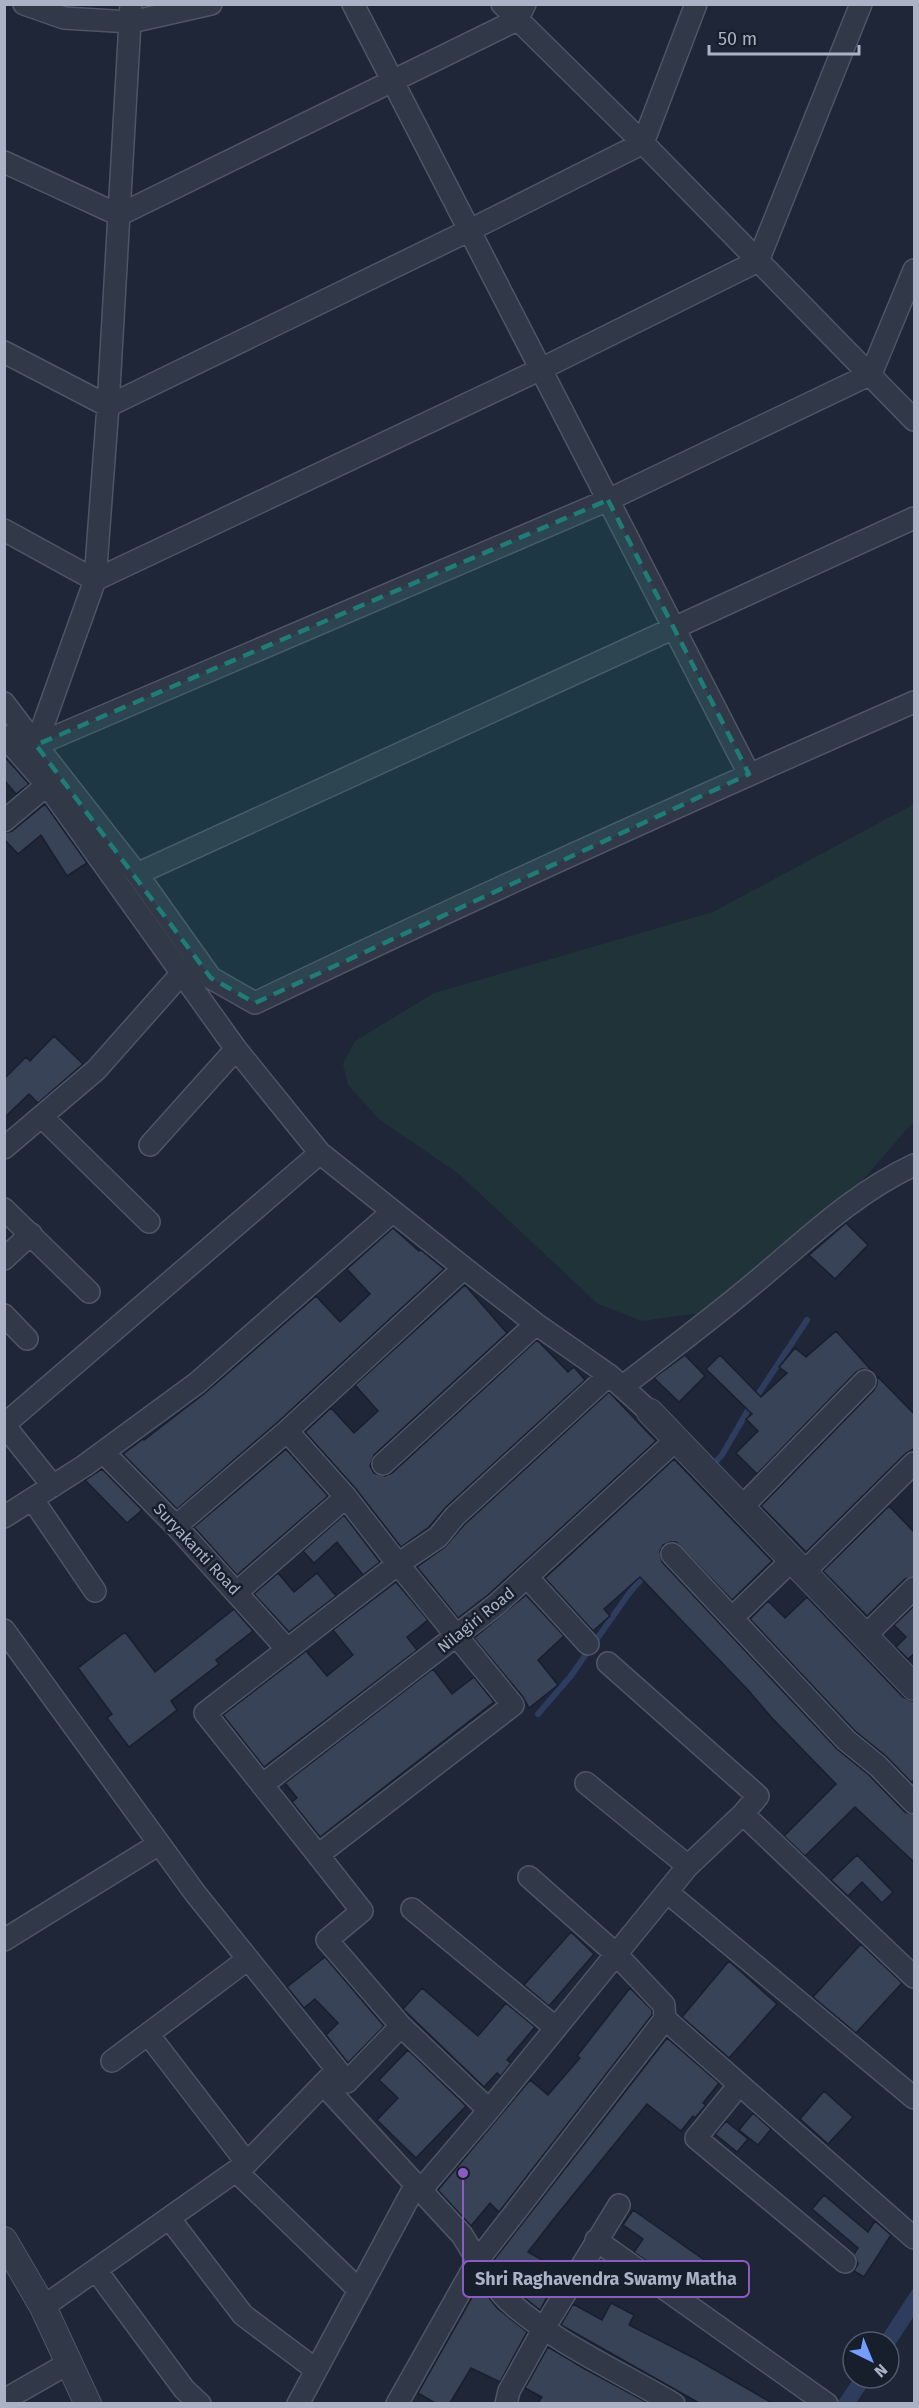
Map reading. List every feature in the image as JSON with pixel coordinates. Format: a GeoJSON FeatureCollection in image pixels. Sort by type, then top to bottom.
{"type":"FeatureCollection","features":[{"type":"Feature","properties":{"kind":"street"},"geometry":{"type":"LineString","coordinates":[[24,4],[64,18],[211,4]]}},
{"type":"Feature","properties":{"kind":"street"},"geometry":{"type":"LineString","coordinates":[[353,4],[749,774]]}},
{"type":"Feature","properties":{"kind":"street"},"geometry":{"type":"LineString","coordinates":[[502,4],[521,12],[643,143],[915,420]]}},
{"type":"Feature","properties":{"kind":"street"},"geometry":{"type":"LineString","coordinates":[[108,406],[643,143],[696,4]]}},
{"type":"Feature","properties":{"kind":"street"},"geometry":{"type":"LineString","coordinates":[[95,580],[541,369],[758,261],[861,4]]}},
{"type":"Feature","properties":{"kind":"street"},"geometry":{"type":"LineString","coordinates":[[119,215],[393,82],[521,12]]}},
{"type":"Feature","properties":{"kind":"street"},"geometry":{"type":"LineString","coordinates":[[36,745],[95,580],[108,406],[131,13]]}},
{"type":"Feature","properties":{"kind":"street"},"geometry":{"type":"LineString","coordinates":[[4,162],[119,215]]}},
{"type":"Feature","properties":{"kind":"street"},"geometry":{"type":"LineString","coordinates":[[36,745],[608,500],[871,374],[915,270]]}},
{"type":"Feature","properties":{"kind":"street"},"geometry":{"type":"LineString","coordinates":[[4,351],[108,406]]}},
{"type":"Feature","properties":{"kind":"street"},"geometry":{"type":"LineString","coordinates":[[137,874],[915,518]]}},
{"type":"Feature","properties":{"kind":"street"},"geometry":{"type":"LineString","coordinates":[[4,530],[95,580]]}},
{"type":"Feature","properties":{"kind":"street"},"geometry":{"type":"LineString","coordinates":[[4,703],[137,874],[211,978],[255,1003],[391,937],[749,774],[915,702]]}},
{"type":"Feature","properties":{"kind":"street"},"geometry":{"type":"LineString","coordinates":[[4,736],[47,785],[236,1050],[320,1153],[464,1269],[616,1381],[677,1439],[915,1688]]}},
{"type":"Feature","properties":{"kind":"street"},"geometry":{"type":"LineString","coordinates":[[4,821],[47,785]]}},
{"type":"Feature","properties":{"kind":"street"},"geometry":{"type":"LineString","coordinates":[[4,1148],[96,1070],[182,973]]}},
{"type":"Feature","properties":{"kind":"street"},"geometry":{"type":"LineString","coordinates":[[150,1145],[236,1050]]}},
{"type":"Feature","properties":{"kind":"street"},"geometry":{"type":"LineString","coordinates":[[42,1117],[149,1222]]}},
{"type":"Feature","properties":{"kind":"street"},"geometry":{"type":"LineString","coordinates":[[53,1486],[4,1425],[320,1153]]}},
{"type":"Feature","properties":{"kind":"street"},"geometry":{"type":"LineString","coordinates":[[489,2110],[401,2026],[327,1940],[362,1911],[205,1713],[286,1648],[438,1537],[455,1516],[616,1381],[752,1285],[833,1216],[889,1176],[914,1165]]}},
{"type":"Feature","properties":{"kind":"street"},"geometry":{"type":"LineString","coordinates":[[4,1209],[89,1292]]}},
{"type":"Feature","properties":{"kind":"street"},"geometry":{"type":"LineString","coordinates":[[4,1516],[33,1500],[104,1453],[197,1383],[392,1212]]}},
{"type":"Feature","properties":{"kind":"street"},"geometry":{"type":"LineString","coordinates":[[4,1259],[31,1234]]}},
{"type":"Feature","properties":{"kind":"street"},"geometry":{"type":"LineString","coordinates":[[176,1526],[286,1431],[464,1269]]}},
{"type":"Feature","properties":{"kind":"street"},"geometry":{"type":"LineString","coordinates":[[4,1316],[27,1339]]}},
{"type":"Feature","properties":{"kind":"street"},"geometry":{"type":"LineString","coordinates":[[383,1464],[536,1324]]}},
{"type":"Feature","properties":{"kind":"street"},"geometry":{"type":"LineString","coordinates":[[742,1507],[865,1381]]}},
{"type":"Feature","properties":{"kind":"street"},"geometry":{"type":"LineString","coordinates":[[286,1431],[346,1497],[513,1705],[318,1855]]}},
{"type":"Feature","properties":{"kind":"street","name":"Nilagiri Road"},"geometry":{"type":"LineString","coordinates":[[262,1785],[496,1605],[677,1439]]}},
{"type":"Feature","properties":{"kind":"street","name":"Suryakanti Road"},"geometry":{"type":"LineString","coordinates":[[104,1453],[176,1526],[286,1648]]}},
{"type":"Feature","properties":{"kind":"street"},"geometry":{"type":"LineString","coordinates":[[732,1618],[798,1566],[915,1463]]}},
{"type":"Feature","properties":{"kind":"street"},"geometry":{"type":"LineString","coordinates":[[237,1592],[346,1497]]}},
{"type":"Feature","properties":{"kind":"street"},"geometry":{"type":"LineString","coordinates":[[33,1500],[95,1591]]}},
{"type":"Feature","properties":{"kind":"street"},"geometry":{"type":"LineString","coordinates":[[672,1554],[846,1740],[878,1766],[915,1803]]}},
{"type":"Feature","properties":{"kind":"street"},"geometry":{"type":"LineString","coordinates":[[527,1577],[588,1644]]}},
{"type":"Feature","properties":{"kind":"street"},"geometry":{"type":"LineString","coordinates":[[865,1636],[915,1588]]}},
{"type":"Feature","properties":{"kind":"street"},"geometry":{"type":"LineString","coordinates":[[4,1630],[159,1844],[248,1959],[330,2077],[418,2188],[462,2235],[512,2304],[543,2328],[674,2403]]}},
{"type":"Feature","properties":{"kind":"street"},"geometry":{"type":"LineString","coordinates":[[298,2403],[358,2289],[418,2188],[489,2110],[688,1866],[759,1796],[608,1663]]}},
{"type":"Feature","properties":{"kind":"street"},"geometry":{"type":"LineString","coordinates":[[586,1783],[688,1866]]}},
{"type":"Feature","properties":{"kind":"street"},"geometry":{"type":"LineString","coordinates":[[743,1814],[915,1977]]}},
{"type":"Feature","properties":{"kind":"street"},"geometry":{"type":"LineString","coordinates":[[4,1940],[159,1844]]}},
{"type":"Feature","properties":{"kind":"street"},"geometry":{"type":"LineString","coordinates":[[397,2403],[478,2260],[664,2019],[664,2004],[616,1954],[529,1877]]}},
{"type":"Feature","properties":{"kind":"street"},"geometry":{"type":"LineString","coordinates":[[668,1892],[915,2098]]}},
{"type":"Feature","properties":{"kind":"street"},"geometry":{"type":"LineString","coordinates":[[412,1909],[556,2028]]}},
{"type":"Feature","properties":{"kind":"street"},"geometry":{"type":"LineString","coordinates":[[112,2061],[248,1959]]}},
{"type":"Feature","properties":{"kind":"street"},"geometry":{"type":"LineString","coordinates":[[664,2019],[914,2238]]}},
{"type":"Feature","properties":{"kind":"street"},"geometry":{"type":"LineString","coordinates":[[330,2077],[347,2082],[401,2026]]}},
{"type":"Feature","properties":{"kind":"street"},"geometry":{"type":"LineString","coordinates":[[148,2034],[242,2167],[358,2289]]}},
{"type":"Feature","properties":{"kind":"street"},"geometry":{"type":"LineString","coordinates":[[43,2307],[242,2167],[330,2077]]}},
{"type":"Feature","properties":{"kind":"street"},"geometry":{"type":"LineString","coordinates":[[739,2085],[696,2138],[845,2262]]}},
{"type":"Feature","properties":{"kind":"street"},"geometry":{"type":"LineString","coordinates":[[506,2403],[509,2391],[543,2328],[619,2205]]}},
{"type":"Feature","properties":{"kind":"street"},"geometry":{"type":"LineString","coordinates":[[169,2218],[243,2314],[315,2369]]}},
{"type":"Feature","properties":{"kind":"street"},"geometry":{"type":"LineString","coordinates":[[4,2240],[43,2307],[88,2403]]}},
{"type":"Feature","properties":{"kind":"street"},"geometry":{"type":"LineString","coordinates":[[596,2240],[827,2403]]}},
{"type":"Feature","properties":{"kind":"street"},"geometry":{"type":"LineString","coordinates":[[96,2270],[184,2389],[200,2403]]}},
{"type":"Feature","properties":{"kind":"street"},"geometry":{"type":"LineString","coordinates":[[4,2400],[69,2363]]}},
{"type":"Feature","properties":{"kind":"highlighted area"},"geometry":{"type":"Polygon","coordinates":[[[608,500],[749,774],[255,1003],[211,978],[36,745],[608,500]]]}},
{"type":"Feature","properties":{"kind":"green space"},"geometry":{"type":"Polygon","coordinates":[[[914,804],[914,1121],[848,1197],[729,1309],[642,1321],[598,1304],[459,1174],[380,1120],[348,1085],[343,1064],[355,1041],[434,993],[713,912],[914,804]]]}},
{"type":"Feature","properties":{"kind":"water"},"geometry":{"type":"Polygon","coordinates":[[[914,2287],[914,2316],[901,2336],[901,2330],[886,2330],[914,2287]]]}},
{"type":"Feature","properties":{"kind":"water"},"geometry":{"type":"Polygon","coordinates":[[[846,2390],[865,2390],[856,2403],[837,2403],[846,2390]]]}},
{"type":"Feature","properties":{"kind":"building"},"geometry":{"type":"Polygon","coordinates":[[[4,756],[29,784],[16,794],[4,780],[4,756]]]}},
{"type":"Feature","properties":{"kind":"building"},"geometry":{"type":"Polygon","coordinates":[[[45,804],[87,863],[67,876],[41,835],[18,854],[4,839],[4,833],[12,831],[45,804]]]}},
{"type":"Feature","properties":{"kind":"building"},"geometry":{"type":"Polygon","coordinates":[[[54,1036],[83,1064],[38,1103],[29,1094],[4,1118],[4,1079],[26,1057],[30,1061],[54,1036]]]}},
{"type":"Feature","properties":{"kind":"building"},"geometry":{"type":"Polygon","coordinates":[[[846,1223],[868,1245],[835,1279],[809,1255],[846,1223]]]}},
{"type":"Feature","properties":{"kind":"building"},"geometry":{"type":"Polygon","coordinates":[[[393,1228],[444,1269],[279,1421],[177,1509],[123,1454],[205,1393],[316,1296],[340,1322],[370,1294],[347,1269],[393,1228]]]}},
{"type":"Feature","properties":{"kind":"building"},"geometry":{"type":"Polygon","coordinates":[[[465,1285],[507,1333],[374,1455],[370,1466],[374,1473],[385,1476],[392,1473],[537,1340],[568,1372],[574,1367],[585,1380],[446,1507],[429,1527],[401,1547],[356,1489],[305,1432],[331,1408],[354,1433],[378,1411],[355,1385],[465,1285]]]}},
{"type":"Feature","properties":{"kind":"building"},"geometry":{"type":"Polygon","coordinates":[[[836,1331],[871,1370],[862,1369],[856,1372],[757,1474],[736,1453],[758,1431],[746,1419],[752,1414],[706,1369],[720,1355],[761,1397],[787,1373],[779,1367],[795,1348],[806,1357],[836,1331]]]}},
{"type":"Feature","properties":{"kind":"building"},"geometry":{"type":"Polygon","coordinates":[[[685,1355],[705,1376],[679,1402],[654,1378],[685,1355]]]}},
{"type":"Feature","properties":{"kind":"building"},"geometry":{"type":"Polygon","coordinates":[[[877,1376],[915,1415],[915,1448],[905,1454],[806,1552],[761,1506],[874,1390],[877,1376]]]}},
{"type":"Feature","properties":{"kind":"building"},"geometry":{"type":"Polygon","coordinates":[[[609,1392],[656,1441],[488,1595],[458,1618],[417,1567],[445,1547],[464,1525],[609,1392]]]}},
{"type":"Feature","properties":{"kind":"building"},"geometry":{"type":"Polygon","coordinates":[[[286,1449],[328,1496],[237,1575],[194,1527],[286,1449]]]}},
{"type":"Feature","properties":{"kind":"building"},"geometry":{"type":"Polygon","coordinates":[[[674,1459],[772,1561],[732,1600],[676,1542],[663,1545],[660,1551],[662,1562],[837,1749],[869,1775],[905,1812],[915,1815],[915,1863],[855,1807],[805,1856],[784,1836],[836,1784],[640,1577],[604,1609],[610,1616],[593,1631],[545,1578],[674,1459]]]}},
{"type":"Feature","properties":{"kind":"building"},"geometry":{"type":"Polygon","coordinates":[[[102,1469],[142,1510],[127,1523],[85,1480],[102,1469]]]}},
{"type":"Feature","properties":{"kind":"building"},"geometry":{"type":"Polygon","coordinates":[[[889,1506],[915,1533],[915,1576],[905,1579],[867,1616],[823,1571],[889,1506]]]}},
{"type":"Feature","properties":{"kind":"building"},"geometry":{"type":"Polygon","coordinates":[[[344,1515],[380,1562],[363,1575],[337,1542],[314,1563],[303,1551],[344,1515]]]}},
{"type":"Feature","properties":{"kind":"building"},"geometry":{"type":"Polygon","coordinates":[[[278,1573],[294,1592],[317,1573],[336,1596],[289,1632],[254,1594],[278,1573]]]}},
{"type":"Feature","properties":{"kind":"building"},"geometry":{"type":"Polygon","coordinates":[[[396,1582],[428,1620],[407,1637],[417,1650],[264,1767],[223,1715],[306,1651],[327,1676],[353,1655],[333,1630],[396,1582]]]}},
{"type":"Feature","properties":{"kind":"building"},"geometry":{"type":"Polygon","coordinates":[[[526,1595],[564,1636],[538,1660],[558,1685],[529,1708],[523,1697],[474,1638],[526,1595]]]}},
{"type":"Feature","properties":{"kind":"building"},"geometry":{"type":"Polygon","coordinates":[[[807,1597],[903,1697],[915,1702],[915,1779],[911,1782],[886,1756],[855,1731],[750,1619],[768,1601],[785,1618],[807,1597]]]}},
{"type":"Feature","properties":{"kind":"building"},"geometry":{"type":"Polygon","coordinates":[[[915,1605],[915,1653],[908,1659],[896,1647],[906,1637],[894,1625],[915,1605]]]}},
{"type":"Feature","properties":{"kind":"building"},"geometry":{"type":"Polygon","coordinates":[[[234,1609],[253,1631],[216,1660],[219,1664],[171,1701],[177,1710],[129,1747],[107,1718],[112,1714],[78,1668],[125,1632],[155,1672],[234,1609]]]}},
{"type":"Feature","properties":{"kind":"building"},"geometry":{"type":"Polygon","coordinates":[[[433,1669],[452,1694],[474,1677],[494,1702],[320,1837],[292,1802],[297,1798],[285,1783],[433,1669]]]}},
{"type":"Feature","properties":{"kind":"building"},"geometry":{"type":"Polygon","coordinates":[[[857,1855],[893,1892],[882,1903],[862,1882],[848,1896],[831,1880],[857,1855]]]}},
{"type":"Feature","properties":{"kind":"building"},"geometry":{"type":"Polygon","coordinates":[[[571,1932],[594,1954],[549,2006],[524,1985],[571,1932]]]}},
{"type":"Feature","properties":{"kind":"building"},"geometry":{"type":"Polygon","coordinates":[[[861,1944],[902,1983],[856,2033],[813,1997],[861,1944]]]}},
{"type":"Feature","properties":{"kind":"building"},"geometry":{"type":"Polygon","coordinates":[[[325,1957],[384,2026],[348,2063],[326,2035],[338,2023],[315,1999],[304,2008],[287,1987],[325,1957]]]}},
{"type":"Feature","properties":{"kind":"building"},"geometry":{"type":"Polygon","coordinates":[[[729,1961],[777,2004],[729,2058],[682,2017],[729,1961]]]}},
{"type":"Feature","properties":{"kind":"building"},"geometry":{"type":"Polygon","coordinates":[[[422,1988],[478,2036],[506,2003],[535,2027],[507,2060],[511,2063],[501,2076],[497,2073],[484,2087],[403,2009],[422,1988]]]}},
{"type":"Feature","properties":{"kind":"building"},"geometry":{"type":"Polygon","coordinates":[[[630,1988],[652,2010],[652,2015],[499,2212],[490,2203],[471,2226],[438,2190],[530,2080],[548,2095],[580,2058],[577,2056],[630,1988]]]}},
{"type":"Feature","properties":{"kind":"building"},"geometry":{"type":"Polygon","coordinates":[[[667,2038],[719,2083],[703,2103],[706,2105],[681,2131],[647,2104],[556,2216],[528,2252],[561,2271],[540,2310],[515,2290],[493,2261],[667,2038]]]}},
{"type":"Feature","properties":{"kind":"building"},"geometry":{"type":"Polygon","coordinates":[[[408,2050],[466,2106],[416,2158],[377,2120],[398,2098],[379,2080],[408,2050]]]}},
{"type":"Feature","properties":{"kind":"building"},"geometry":{"type":"Polygon","coordinates":[[[824,2091],[853,2117],[828,2144],[800,2119],[824,2091]]]}},
{"type":"Feature","properties":{"kind":"building"},"geometry":{"type":"Polygon","coordinates":[[[753,2113],[771,2129],[758,2145],[739,2130],[753,2113]]]}},
{"type":"Feature","properties":{"kind":"building"},"geometry":{"type":"Polygon","coordinates":[[[726,2121],[748,2139],[737,2152],[715,2134],[726,2121]]]}},
{"type":"Feature","properties":{"kind":"building"},"geometry":{"type":"Polygon","coordinates":[[[824,2195],[868,2232],[875,2221],[891,2235],[864,2277],[854,2271],[858,2264],[854,2254],[858,2248],[812,2209],[824,2195]]]}},
{"type":"Feature","properties":{"kind":"building"},"geometry":{"type":"Polygon","coordinates":[[[633,2210],[720,2271],[701,2299],[634,2252],[643,2239],[623,2225],[633,2210]]]}},
{"type":"Feature","properties":{"kind":"building"},"geometry":{"type":"Polygon","coordinates":[[[479,2285],[497,2308],[527,2332],[500,2382],[471,2368],[450,2403],[435,2403],[418,2393],[479,2285]]]}},
{"type":"Feature","properties":{"kind":"building"},"geometry":{"type":"Polygon","coordinates":[[[611,2303],[634,2315],[629,2325],[696,2359],[772,2403],[699,2403],[561,2325],[573,2304],[602,2320],[611,2303]]]}},
{"type":"Feature","properties":{"kind":"building"},"geometry":{"type":"Polygon","coordinates":[[[548,2347],[648,2403],[538,2403],[542,2397],[525,2388],[548,2347]]]}},
{"type":"Feature","properties":{"kind":"waterway"},"geometry":{"type":"LineString","coordinates":[[711,1467],[722,1455],[751,1405],[807,1320]]}},
{"type":"Feature","properties":{"kind":"waterway"},"geometry":{"type":"LineString","coordinates":[[538,1714],[570,1677],[630,1592],[646,1574]]}},
{"type":"Feature","properties":{"kind":"place","name":"Shri Raghavendra Swamy Matha"},"geometry":{"type":"Point","coordinates":[463,2173]}}]}
